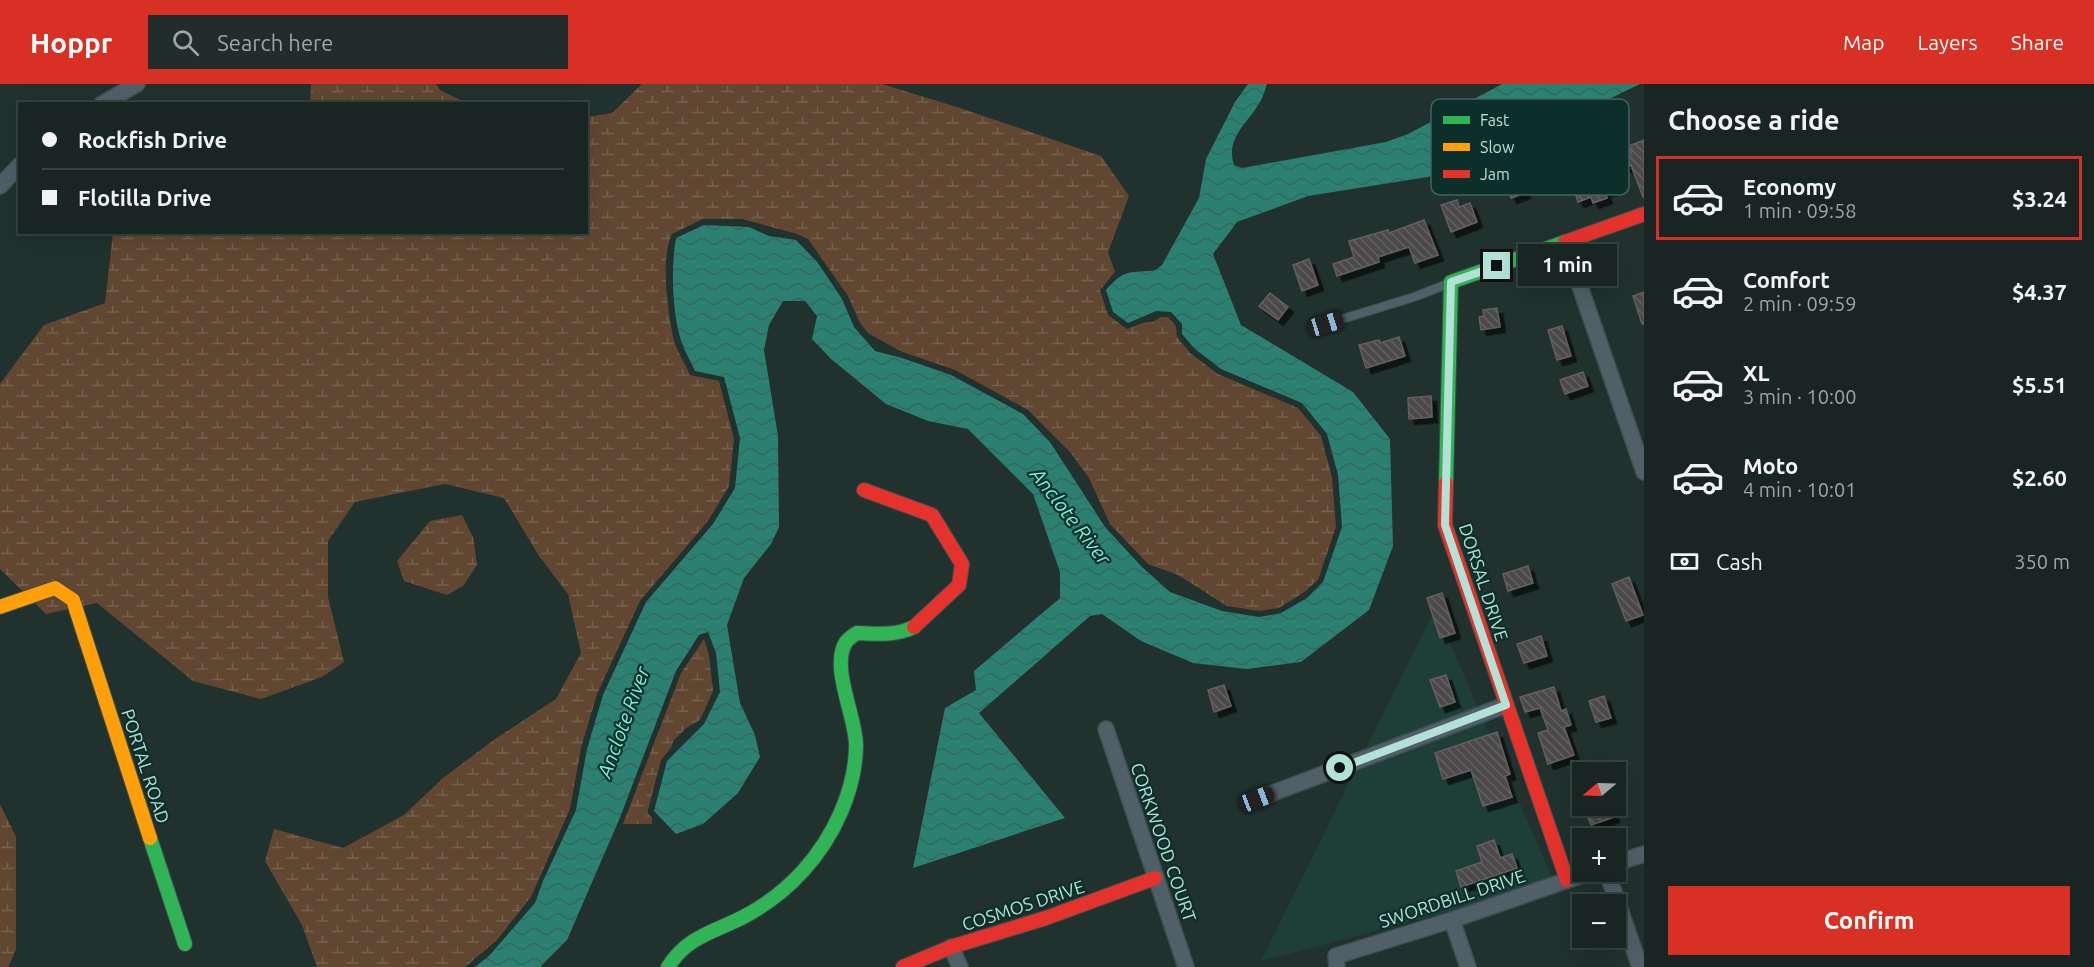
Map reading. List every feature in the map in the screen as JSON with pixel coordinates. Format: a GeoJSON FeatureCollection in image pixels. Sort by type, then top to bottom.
{"type":"FeatureCollection","features":[{"type":"Feature","properties":{"kind":"street"},"geometry":{"type":"LineString","coordinates":[[106,102],[137,84]]}},
{"type":"Feature","properties":{"kind":"street"},"geometry":{"type":"LineString","coordinates":[[0,186],[18,167]]}},
{"type":"Feature","properties":{"kind":"street"},"geometry":{"type":"LineString","coordinates":[[1451,282],[1644,214]]}},
{"type":"Feature","properties":{"kind":"street"},"geometry":{"type":"LineString","coordinates":[[1565,243],[1644,472]]}},
{"type":"Feature","properties":{"kind":"street","name":"DORSAL DRIVE"},"geometry":{"type":"LineString","coordinates":[[1451,282],[1445,525],[1567,879]]}},
{"type":"Feature","properties":{"kind":"street"},"geometry":{"type":"LineString","coordinates":[[668,967],[674,953],[692,939],[744,916],[775,898],[802,872],[827,841],[844,806],[854,773],[856,742],[852,716],[844,692],[843,656],[847,641],[857,633],[885,635],[904,632],[917,626],[959,585],[962,564],[932,515],[864,490]]}},
{"type":"Feature","properties":{"kind":"street","name":"PORTAL ROAD"},"geometry":{"type":"LineString","coordinates":[[0,607],[55,588],[73,600],[185,944]]}},
{"type":"Feature","properties":{"kind":"street"},"geometry":{"type":"LineString","coordinates":[[1257,799],[1506,705]]}},
{"type":"Feature","properties":{"kind":"street","name":"CORKWOOD COURT"},"geometry":{"type":"LineString","coordinates":[[1106,729],[1186,967]]}},
{"type":"Feature","properties":{"kind":"street"},"geometry":{"type":"LineString","coordinates":[[1626,860],[1644,854]]}},
{"type":"Feature","properties":{"kind":"street","name":"COSMOS DRIVE"},"geometry":{"type":"LineString","coordinates":[[903,967],[951,947],[1046,918],[1155,878]]}},
{"type":"Feature","properties":{"kind":"street","name":"SWORDBILL DRIVE"},"geometry":{"type":"LineString","coordinates":[[1337,967],[1336,956],[1452,920],[1572,878]]}},
{"type":"Feature","properties":{"kind":"street"},"geometry":{"type":"LineString","coordinates":[[1610,882],[1640,967]]}},
{"type":"Feature","properties":{"kind":"street"},"geometry":{"type":"LineString","coordinates":[[1452,920],[1468,967]]}},
{"type":"Feature","properties":{"kind":"street"},"geometry":{"type":"LineString","coordinates":[[951,947],[960,967]]}},
{"type":"Feature","properties":{"kind":"lane"},"geometry":{"type":"LineString","coordinates":[[1326,324],[1414,297],[1451,282]]}},
{"type":"Feature","properties":{"kind":"shaded area"},"geometry":{"type":"Polygon","coordinates":[[[1435,609],[1555,884],[1261,961],[1435,609]]]}},
{"type":"Feature","properties":{"kind":"green space"},"geometry":{"type":"Polygon","coordinates":[[[311,84],[436,84],[440,90],[465,102],[310,102],[311,84]]]}},
{"type":"Feature","properties":{"kind":"green space"},"geometry":{"type":"Polygon","coordinates":[[[642,84],[882,84],[1101,156],[1129,196],[1108,252],[1115,272],[1100,290],[1108,315],[1127,329],[1153,322],[1161,317],[1168,317],[1176,326],[1177,337],[1190,353],[1218,374],[1298,408],[1321,436],[1332,477],[1336,527],[1318,580],[1303,593],[1279,608],[1259,611],[1227,606],[1178,575],[1148,564],[1110,524],[1089,478],[1070,452],[1028,410],[955,370],[900,351],[868,333],[860,323],[848,296],[808,239],[742,219],[703,219],[672,234],[666,257],[667,299],[674,342],[690,375],[719,381],[734,439],[729,486],[708,521],[640,601],[597,694],[581,748],[570,809],[531,897],[497,940],[465,967],[317,967],[302,925],[265,861],[274,829],[343,848],[404,815],[443,778],[495,739],[556,699],[581,653],[568,594],[539,556],[504,498],[445,484],[355,502],[328,541],[328,597],[344,662],[322,677],[261,699],[193,681],[97,603],[46,614],[0,569],[0,384],[44,325],[105,303],[113,234],[588,234],[588,117],[612,113],[642,84]]]}},
{"type":"Feature","properties":{"kind":"green space"},"geometry":{"type":"Polygon","coordinates":[[[462,515],[473,537],[477,565],[463,586],[447,595],[404,581],[397,561],[430,521],[462,515]]]}},
{"type":"Feature","properties":{"kind":"green space"},"geometry":{"type":"Polygon","coordinates":[[[704,639],[709,655],[713,691],[700,720],[686,728],[674,740],[671,748],[661,760],[648,810],[652,824],[623,824],[681,673],[704,639]]]}},
{"type":"Feature","properties":{"kind":"green space"},"geometry":{"type":"Polygon","coordinates":[[[0,804],[16,837],[16,950],[8,967],[0,967],[0,804]]]}},
{"type":"Feature","properties":{"kind":"water","name":"Anclote River"},"geometry":{"type":"Polygon","coordinates":[[[1248,84],[1267,84],[1261,100],[1235,139],[1232,155],[1234,165],[1242,168],[1386,142],[1431,122],[1431,176],[1308,196],[1237,222],[1213,254],[1241,325],[1353,392],[1390,439],[1393,546],[1369,610],[1301,662],[1247,669],[1193,663],[1141,641],[1102,614],[1090,616],[979,713],[1065,818],[913,868],[945,708],[976,690],[974,671],[1060,598],[1060,572],[1033,494],[968,429],[928,421],[886,404],[831,359],[812,339],[817,316],[805,301],[783,301],[769,325],[764,350],[778,436],[779,527],[771,544],[744,578],[727,625],[740,703],[755,735],[760,757],[738,793],[703,824],[676,834],[654,811],[667,761],[704,724],[720,692],[716,653],[708,632],[699,635],[676,671],[619,820],[567,940],[540,967],[475,967],[489,956],[535,903],[576,810],[587,749],[603,695],[646,602],[713,524],[735,488],[740,438],[724,377],[695,371],[681,341],[675,314],[673,274],[676,238],[704,225],[749,227],[769,236],[796,240],[818,263],[842,299],[854,327],[875,351],[951,375],[1023,414],[1050,442],[1105,527],[1142,567],[1170,592],[1222,611],[1259,617],[1281,613],[1307,598],[1323,582],[1342,527],[1338,475],[1327,434],[1302,403],[1221,369],[1195,349],[1182,334],[1182,324],[1171,312],[1156,311],[1128,323],[1113,312],[1106,290],[1123,275],[1156,270],[1162,265],[1199,198],[1206,159],[1235,102],[1248,84]]]}},
{"type":"Feature","properties":{"kind":"water"},"geometry":{"type":"Polygon","coordinates":[[[1502,84],[1640,84],[1609,99],[1474,99],[1502,84]]]}},
{"type":"Feature","properties":{"kind":"building"},"geometry":{"type":"Polygon","coordinates":[[[1644,140],[1644,197],[1631,165],[1629,166],[1629,154],[1631,153],[1629,146],[1644,140]]]}},
{"type":"Feature","properties":{"kind":"building"},"geometry":{"type":"Polygon","coordinates":[[[1576,195],[1606,195],[1607,198],[1593,203],[1591,197],[1578,202],[1576,195]]]}},
{"type":"Feature","properties":{"kind":"building"},"geometry":{"type":"Polygon","coordinates":[[[1457,200],[1459,207],[1470,203],[1477,222],[1451,232],[1441,205],[1457,200]]]}},
{"type":"Feature","properties":{"kind":"building"},"geometry":{"type":"Polygon","coordinates":[[[1424,220],[1438,255],[1415,263],[1409,247],[1378,257],[1379,262],[1337,276],[1333,264],[1354,257],[1349,241],[1388,230],[1389,233],[1424,220]]]}},
{"type":"Feature","properties":{"kind":"building"},"geometry":{"type":"Polygon","coordinates":[[[1309,259],[1318,285],[1302,291],[1293,265],[1309,259]]]}},
{"type":"Feature","properties":{"kind":"building"},"geometry":{"type":"Polygon","coordinates":[[[1644,292],[1644,324],[1642,324],[1633,296],[1644,292]]]}},
{"type":"Feature","properties":{"kind":"building"},"geometry":{"type":"Polygon","coordinates":[[[1270,293],[1288,307],[1278,320],[1259,306],[1270,293]]]}},
{"type":"Feature","properties":{"kind":"building"},"geometry":{"type":"Polygon","coordinates":[[[1497,308],[1500,327],[1481,330],[1479,317],[1484,316],[1483,310],[1497,308]]]}},
{"type":"Feature","properties":{"kind":"building"},"geometry":{"type":"Polygon","coordinates":[[[1562,326],[1571,356],[1557,360],[1548,330],[1562,326]]]}},
{"type":"Feature","properties":{"kind":"building"},"geometry":{"type":"Polygon","coordinates":[[[1399,337],[1405,356],[1366,368],[1359,345],[1379,340],[1380,343],[1399,337]]]}},
{"type":"Feature","properties":{"kind":"building"},"geometry":{"type":"Polygon","coordinates":[[[1583,372],[1588,386],[1565,394],[1560,380],[1583,372]]]}},
{"type":"Feature","properties":{"kind":"building"},"geometry":{"type":"Polygon","coordinates":[[[1431,396],[1432,417],[1409,419],[1408,398],[1431,396]]]}},
{"type":"Feature","properties":{"kind":"building"},"geometry":{"type":"Polygon","coordinates":[[[1528,566],[1533,583],[1508,591],[1503,574],[1528,566]]]}},
{"type":"Feature","properties":{"kind":"building"},"geometry":{"type":"Polygon","coordinates":[[[1629,577],[1643,615],[1626,621],[1612,584],[1629,577]]]}},
{"type":"Feature","properties":{"kind":"building"},"geometry":{"type":"Polygon","coordinates":[[[1442,593],[1455,633],[1440,638],[1427,598],[1442,593]]]}},
{"type":"Feature","properties":{"kind":"building"},"geometry":{"type":"Polygon","coordinates":[[[1541,636],[1547,656],[1524,663],[1517,644],[1541,636]]]}},
{"type":"Feature","properties":{"kind":"building"},"geometry":{"type":"Polygon","coordinates":[[[1446,675],[1455,702],[1440,707],[1430,680],[1446,675]]]}},
{"type":"Feature","properties":{"kind":"building"},"geometry":{"type":"Polygon","coordinates":[[[1224,685],[1231,706],[1214,712],[1208,690],[1224,685]]]}},
{"type":"Feature","properties":{"kind":"building"},"geometry":{"type":"Polygon","coordinates":[[[1554,687],[1561,711],[1566,709],[1571,725],[1564,727],[1574,755],[1548,764],[1538,733],[1548,730],[1540,708],[1525,712],[1520,697],[1554,687]]]}},
{"type":"Feature","properties":{"kind":"building"},"geometry":{"type":"Polygon","coordinates":[[[1604,696],[1611,718],[1596,722],[1589,701],[1604,696]]]}},
{"type":"Feature","properties":{"kind":"building"},"geometry":{"type":"Polygon","coordinates":[[[1497,732],[1510,774],[1505,776],[1512,797],[1483,806],[1471,770],[1443,779],[1435,753],[1497,732]]]}},
{"type":"Feature","properties":{"kind":"building"},"geometry":{"type":"Polygon","coordinates":[[[1587,816],[1614,816],[1614,817],[1591,825],[1587,816]]]}},
{"type":"Feature","properties":{"kind":"building"},"geometry":{"type":"Polygon","coordinates":[[[1494,840],[1500,858],[1512,854],[1517,868],[1461,887],[1456,871],[1482,862],[1477,846],[1494,840]]]}},
{"type":"Feature","properties":{"kind":"traffic: fast"},"geometry":{"type":"LineString","coordinates":[[1446,483],[1451,282],[1565,242]]}},
{"type":"Feature","properties":{"kind":"traffic: fast"},"geometry":{"type":"LineString","coordinates":[[668,967],[684,948],[703,935],[747,915],[777,895],[814,858],[841,812],[854,771],[855,734],[841,664],[846,642],[857,633],[893,633],[914,627]]}},
{"type":"Feature","properties":{"kind":"traffic: fast"},"geometry":{"type":"LineString","coordinates":[[150,838],[185,944]]}},
{"type":"Feature","properties":{"kind":"traffic: slow"},"geometry":{"type":"LineString","coordinates":[[0,607],[55,588],[73,600],[150,838]]}},
{"type":"Feature","properties":{"kind":"traffic: jam"},"geometry":{"type":"LineString","coordinates":[[1565,242],[1644,214]]}},
{"type":"Feature","properties":{"kind":"traffic: jam"},"geometry":{"type":"LineString","coordinates":[[1446,483],[1445,525],[1567,880]]}},
{"type":"Feature","properties":{"kind":"traffic: jam"},"geometry":{"type":"LineString","coordinates":[[864,490],[932,515],[962,564],[959,585],[914,627]]}},
{"type":"Feature","properties":{"kind":"traffic: jam"},"geometry":{"type":"LineString","coordinates":[[903,967],[951,947],[1046,918],[1155,878]]}},
{"type":"Feature","properties":{"kind":"route"},"geometry":{"type":"LineString","coordinates":[[1340,768],[1506,705],[1445,525],[1451,282],[1497,266]]}}]}
